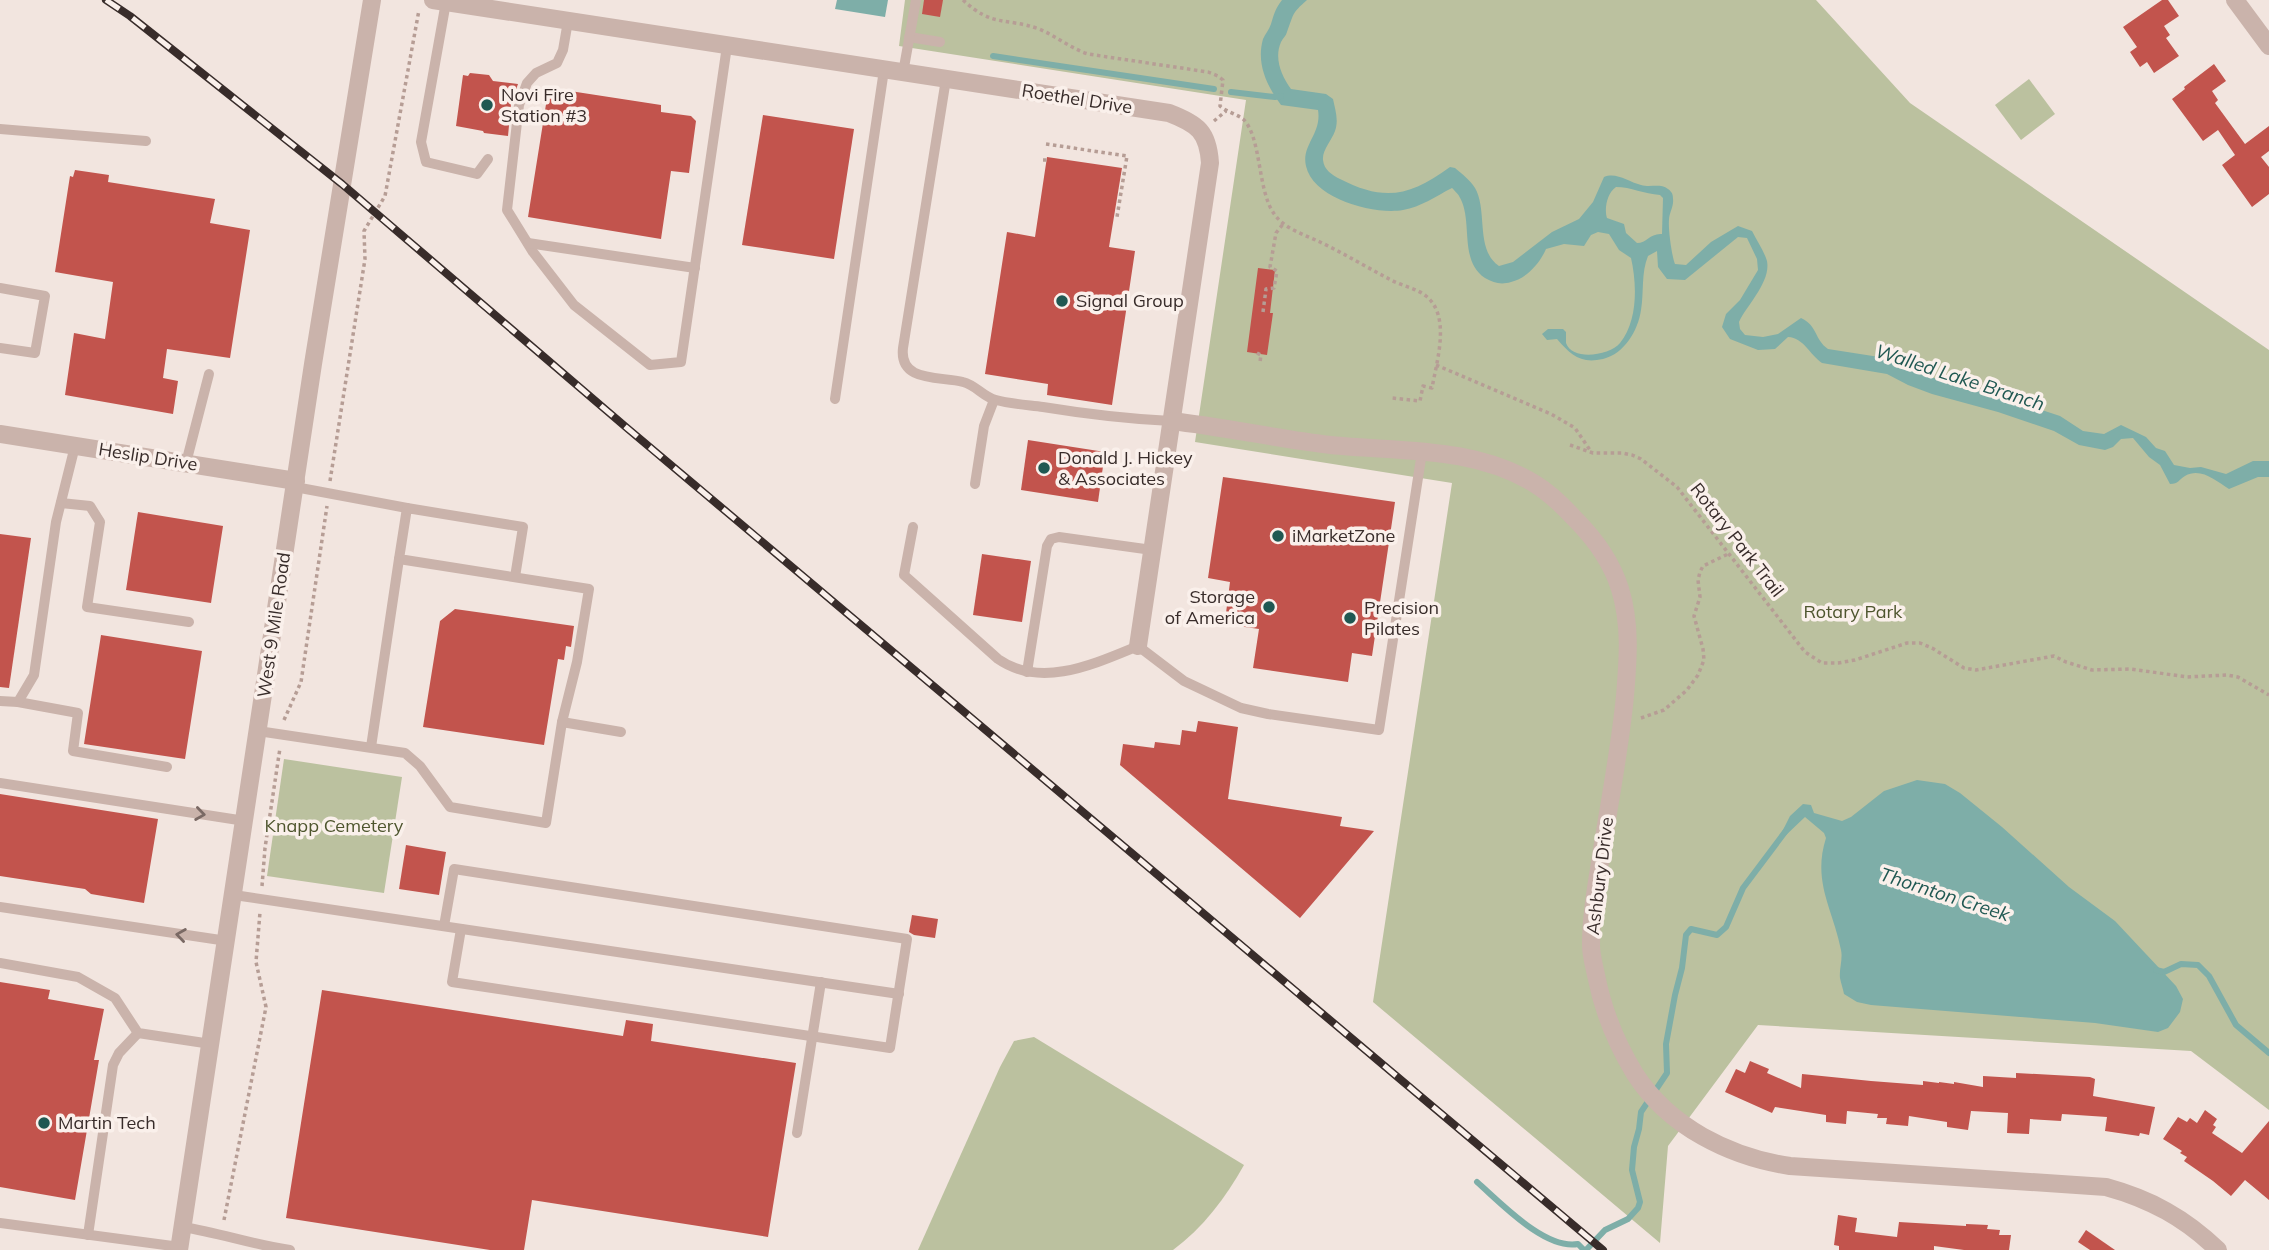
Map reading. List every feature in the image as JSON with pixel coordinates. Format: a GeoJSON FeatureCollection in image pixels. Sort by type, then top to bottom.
{"type":"FeatureCollection","features":[{"type":"Feature","properties":{"kind":"street","name":"West 9 Mile Road"},"geometry":{"type":"LineString","coordinates":[[180,1249],[313,364],[372,0]]}},
{"type":"Feature","properties":{"kind":"street"},"geometry":{"type":"LineString","coordinates":[[2235,0],[2269,46]]}},
{"type":"Feature","properties":{"kind":"street","name":"Roethel Drive"},"geometry":{"type":"LineString","coordinates":[[439,1],[1169,113],[1188,120],[1202,131],[1209,146],[1210,163],[1138,646]]}},
{"type":"Feature","properties":{"kind":"street","name":"Ashbury Drive"},"geometry":{"type":"LineString","coordinates":[[1171,421],[1329,445],[1451,454],[1491,463],[1536,484],[1561,504],[1586,530],[1605,557],[1620,587],[1629,648],[1623,717],[1594,902],[1591,948],[1600,996],[1620,1050],[1643,1085],[1683,1124],[1711,1142],[1769,1163],[2106,1187],[2142,1198],[2175,1215],[2218,1250]]}},
{"type":"Feature","properties":{"kind":"street","name":"Heslip Drive"},"geometry":{"type":"LineString","coordinates":[[0,434],[186,463],[296,484]]}},
{"type":"Feature","properties":{"kind":"lane"},"geometry":{"type":"LineString","coordinates":[[903,73],[916,0]]}},
{"type":"Feature","properties":{"kind":"lane"},"geometry":{"type":"LineString","coordinates":[[439,1],[421,142],[426,162],[477,174],[488,159]]}},
{"type":"Feature","properties":{"kind":"lane"},"geometry":{"type":"LineString","coordinates":[[568,21],[563,50],[557,63],[536,73],[527,83],[519,104],[508,210],[528,243],[574,304],[650,365],[681,362],[727,46]]}},
{"type":"Feature","properties":{"kind":"lane"},"geometry":{"type":"LineString","coordinates":[[909,37],[940,42]]}},
{"type":"Feature","properties":{"kind":"lane"},"geometry":{"type":"LineString","coordinates":[[835,400],[884,70]]}},
{"type":"Feature","properties":{"kind":"lane"},"geometry":{"type":"LineString","coordinates":[[946,79],[902,357],[905,365],[919,375],[965,382],[994,400],[1109,417],[1171,421]]}},
{"type":"Feature","properties":{"kind":"lane"},"geometry":{"type":"LineString","coordinates":[[0,129],[146,141]]}},
{"type":"Feature","properties":{"kind":"lane"},"geometry":{"type":"LineString","coordinates":[[528,243],[695,268]]}},
{"type":"Feature","properties":{"kind":"lane"},"geometry":{"type":"LineString","coordinates":[[0,288],[45,296],[35,353],[0,348]]}},
{"type":"Feature","properties":{"kind":"lane"},"geometry":{"type":"LineString","coordinates":[[186,463],[209,374]]}},
{"type":"Feature","properties":{"kind":"lane"},"geometry":{"type":"LineString","coordinates":[[975,484],[984,426],[994,400]]}},
{"type":"Feature","properties":{"kind":"lane"},"geometry":{"type":"LineString","coordinates":[[18,702],[34,675],[56,522],[75,446]]}},
{"type":"Feature","properties":{"kind":"lane"},"geometry":{"type":"LineString","coordinates":[[913,527],[904,575],[998,659],[1014,669],[1042,673],[1086,667],[1138,646],[1184,681],[1241,708],[1379,730],[1422,452]]}},
{"type":"Feature","properties":{"kind":"lane"},"geometry":{"type":"LineString","coordinates":[[296,484],[407,508],[523,527],[515,577]]}},
{"type":"Feature","properties":{"kind":"lane"},"geometry":{"type":"LineString","coordinates":[[61,503],[90,506],[100,522],[87,607],[189,622]]}},
{"type":"Feature","properties":{"kind":"lane"},"geometry":{"type":"LineString","coordinates":[[370,747],[407,508]]}},
{"type":"Feature","properties":{"kind":"lane"},"geometry":{"type":"LineString","coordinates":[[1027,672],[1047,547],[1051,539],[1059,537],[1152,550]]}},
{"type":"Feature","properties":{"kind":"lane"},"geometry":{"type":"LineString","coordinates":[[258,731],[400,752],[411,756],[450,807],[546,823],[562,722],[577,662],[589,589],[399,559]]}},
{"type":"Feature","properties":{"kind":"lane"},"geometry":{"type":"LineString","coordinates":[[0,701],[78,713],[73,751],[167,767]]}},
{"type":"Feature","properties":{"kind":"lane"},"geometry":{"type":"LineString","coordinates":[[562,722],[621,732]]}},
{"type":"Feature","properties":{"kind":"lane"},"geometry":{"type":"LineString","coordinates":[[0,783],[245,821]]}},
{"type":"Feature","properties":{"kind":"lane"},"geometry":{"type":"LineString","coordinates":[[444,926],[454,869],[907,939],[890,1048],[452,982],[461,929]]}},
{"type":"Feature","properties":{"kind":"lane"},"geometry":{"type":"LineString","coordinates":[[234,895],[899,994]]}},
{"type":"Feature","properties":{"kind":"lane"},"geometry":{"type":"LineString","coordinates":[[0,907],[227,941]]}},
{"type":"Feature","properties":{"kind":"lane"},"geometry":{"type":"LineString","coordinates":[[0,963],[78,977],[116,998],[138,1033],[211,1044]]}},
{"type":"Feature","properties":{"kind":"lane"},"geometry":{"type":"LineString","coordinates":[[797,1133],[821,982]]}},
{"type":"Feature","properties":{"kind":"lane"},"geometry":{"type":"LineString","coordinates":[[88,1235],[113,1065],[119,1053],[138,1033]]}},
{"type":"Feature","properties":{"kind":"lane"},"geometry":{"type":"LineString","coordinates":[[0,1223],[180,1249]]}},
{"type":"Feature","properties":{"kind":"lane"},"geometry":{"type":"LineString","coordinates":[[183,1227],[221,1233],[259,1246],[290,1250]]}},
{"type":"Feature","properties":{"kind":"path"},"geometry":{"type":"LineString","coordinates":[[221,1233],[266,1007],[256,962],[265,848],[285,716],[301,682],[365,259],[364,231],[385,195],[421,0]]}},
{"type":"Feature","properties":{"kind":"path"},"geometry":{"type":"LineString","coordinates":[[963,0],[989,19],[1039,29],[1071,48],[1088,54],[1156,63],[1218,76],[1223,80],[1220,106],[1242,119],[1251,130],[1273,214],[1283,224],[1425,295],[1435,306],[1440,321],[1440,340],[1432,388],[1423,386],[1420,401],[1392,398]]}},
{"type":"Feature","properties":{"kind":"path"},"geometry":{"type":"LineString","coordinates":[[1046,144],[1126,156],[1117,217]]}},
{"type":"Feature","properties":{"kind":"path"},"geometry":{"type":"LineString","coordinates":[[1263,312],[1266,289],[1274,288],[1277,271],[1270,267],[1276,233],[1283,224]]}},
{"type":"Feature","properties":{"kind":"path"},"geometry":{"type":"LineString","coordinates":[[1256,353],[1261,355],[1260,362]]}},
{"type":"Feature","properties":{"kind":"path"},"geometry":{"type":"LineString","coordinates":[[1436,365],[1551,414],[1575,428],[1593,453]]}},
{"type":"Feature","properties":{"kind":"path","name":"Rotary Park Trail"},"geometry":{"type":"LineString","coordinates":[[1570,445],[1593,453],[1632,455],[1677,487],[1805,652],[1822,663],[1855,660],[1907,643],[1920,643],[1964,668],[1976,670],[2054,656],[2092,670],[2131,669],[2187,677],[2227,675],[2238,677],[2269,695]]}},
{"type":"Feature","properties":{"kind":"path"},"geometry":{"type":"LineString","coordinates":[[1638,718],[1664,710],[1699,676],[1704,660],[1694,616],[1700,597],[1698,580],[1703,566],[1728,554]]}},
{"type":"Feature","properties":{"kind":"green space","name":"Rotary Park"},"geometry":{"type":"Polygon","coordinates":[[[905,0],[1816,0],[1910,103],[2269,350],[2269,1110],[2191,1051],[1758,1025],[1668,1146],[1660,1243],[1373,1002],[1452,483],[1195,442],[1246,100],[899,46],[905,0]]]}},
{"type":"Feature","properties":{"kind":"green space"},"geometry":{"type":"Polygon","coordinates":[[[2029,79],[2055,114],[2021,140],[1995,105],[2029,79]]]}},
{"type":"Feature","properties":{"kind":"green space","name":"Knapp Cemetery"},"geometry":{"type":"Polygon","coordinates":[[[284,759],[402,777],[384,893],[267,876],[284,759]]]}},
{"type":"Feature","properties":{"kind":"green space"},"geometry":{"type":"Polygon","coordinates":[[[1034,1037],[1244,1165],[1213,1211],[1173,1250],[918,1250],[1014,1041],[1034,1037]]]}},
{"type":"Feature","properties":{"kind":"water"},"geometry":{"type":"Polygon","coordinates":[[[837,0],[888,0],[885,17],[835,9],[837,0]]]}},
{"type":"Feature","properties":{"kind":"water"},"geometry":{"type":"Polygon","coordinates":[[[1282,0],[1307,0],[1294,14],[1281,42],[1278,60],[1291,89],[1326,94],[1333,99],[1337,123],[1323,156],[1324,164],[1331,174],[1356,186],[1384,193],[1409,190],[1450,167],[1455,168],[1475,188],[1481,207],[1487,250],[1499,266],[1513,262],[1552,232],[1579,219],[1593,202],[1604,177],[1622,178],[1644,186],[1662,186],[1673,196],[1669,224],[1675,264],[1686,265],[1711,242],[1738,226],[1752,231],[1766,257],[1767,269],[1762,285],[1739,322],[1745,335],[1763,337],[1778,334],[1801,318],[1810,325],[1828,349],[1892,359],[1937,379],[2060,416],[2083,431],[2104,434],[2121,425],[2146,437],[2156,448],[2165,451],[2174,465],[2201,467],[2226,474],[2253,461],[2269,461],[2269,477],[2258,477],[2229,489],[2208,476],[2197,473],[2170,484],[2160,465],[2149,457],[2133,438],[2121,439],[2105,450],[2079,445],[2054,431],[1932,394],[1887,374],[1822,363],[1794,338],[1788,337],[1775,349],[1758,350],[1730,339],[1722,327],[1726,314],[1740,300],[1758,270],[1757,259],[1747,238],[1738,237],[1685,280],[1667,279],[1658,267],[1657,251],[1648,256],[1639,318],[1629,340],[1617,352],[1603,359],[1588,360],[1577,357],[1557,339],[1547,340],[1542,334],[1548,329],[1563,329],[1570,349],[1584,355],[1608,351],[1620,343],[1633,313],[1635,291],[1631,258],[1619,250],[1609,234],[1598,232],[1591,235],[1584,246],[1564,244],[1546,249],[1537,265],[1528,273],[1517,280],[1498,283],[1485,278],[1472,261],[1466,216],[1459,195],[1452,188],[1416,206],[1391,211],[1361,207],[1332,196],[1320,188],[1311,178],[1305,159],[1317,126],[1318,110],[1281,105],[1267,82],[1262,66],[1263,39],[1282,0]],[[1616,187],[1608,197],[1607,218],[1624,224],[1626,233],[1637,243],[1662,234],[1663,198],[1660,195],[1616,187]]]}},
{"type":"Feature","properties":{"kind":"water"},"geometry":{"type":"Polygon","coordinates":[[[1917,780],[1945,784],[1960,793],[2069,887],[2115,921],[2176,986],[2183,999],[2180,1012],[2168,1028],[2158,1032],[2095,1023],[1871,1005],[1857,1002],[1844,994],[1840,978],[1841,950],[1822,882],[1822,854],[1826,838],[1824,833],[1805,817],[1785,836],[1782,832],[1790,816],[1803,804],[1811,805],[1814,813],[1842,821],[1884,791],[1917,780]]]}},
{"type":"Feature","properties":{"kind":"building"},"geometry":{"type":"Polygon","coordinates":[[[924,0],[943,0],[940,17],[922,14],[924,0]]]}},
{"type":"Feature","properties":{"kind":"building"},"geometry":{"type":"Polygon","coordinates":[[[2162,0],[2168,0],[2179,16],[2164,26],[2170,35],[2166,38],[2179,56],[2154,73],[2147,62],[2140,67],[2130,52],[2137,47],[2123,27],[2162,0]]]}},
{"type":"Feature","properties":{"kind":"building"},"geometry":{"type":"Polygon","coordinates":[[[2214,64],[2226,81],[2212,91],[2218,100],[2215,103],[2245,144],[2269,126],[2269,151],[2261,157],[2269,167],[2269,194],[2252,207],[2222,165],[2235,155],[2218,130],[2203,141],[2172,99],[2214,64]]]}},
{"type":"Feature","properties":{"kind":"building","name":"Novi Fire Station #3"},"geometry":{"type":"Polygon","coordinates":[[[470,73],[489,75],[493,81],[518,84],[511,104],[508,136],[456,126],[463,75],[468,76],[470,73]]]}},
{"type":"Feature","properties":{"kind":"building"},"geometry":{"type":"Polygon","coordinates":[[[557,89],[661,105],[661,112],[691,116],[696,121],[689,173],[671,171],[661,239],[528,217],[547,98],[549,92],[557,89]]]}},
{"type":"Feature","properties":{"kind":"building"},"geometry":{"type":"Polygon","coordinates":[[[763,115],[854,129],[834,259],[742,245],[763,115]]]}},
{"type":"Feature","properties":{"kind":"building","name":"Signal Group"},"geometry":{"type":"Polygon","coordinates":[[[1047,157],[1122,168],[1109,247],[1135,251],[1112,405],[1047,395],[1048,384],[985,374],[1007,232],[1035,237],[1047,157]]]}},
{"type":"Feature","properties":{"kind":"building"},"geometry":{"type":"Polygon","coordinates":[[[75,170],[109,175],[108,182],[215,199],[210,223],[250,230],[230,358],[167,349],[163,378],[178,381],[173,414],[65,395],[74,333],[105,339],[113,282],[55,272],[70,176],[73,177],[75,170]]]}},
{"type":"Feature","properties":{"kind":"building"},"geometry":{"type":"Polygon","coordinates":[[[1258,268],[1275,270],[1267,355],[1247,352],[1258,268]]]}},
{"type":"Feature","properties":{"kind":"building"},"geometry":{"type":"Polygon","coordinates":[[[1028,440],[1105,452],[1098,502],[1021,490],[1028,440]]]}},
{"type":"Feature","properties":{"kind":"building"},"geometry":{"type":"Polygon","coordinates":[[[1223,477],[1395,502],[1372,656],[1352,653],[1348,682],[1253,668],[1259,629],[1231,625],[1233,614],[1226,613],[1230,582],[1208,578],[1223,477]]]}},
{"type":"Feature","properties":{"kind":"building"},"geometry":{"type":"Polygon","coordinates":[[[138,512],[223,526],[211,603],[126,590],[138,512]]]}},
{"type":"Feature","properties":{"kind":"building"},"geometry":{"type":"Polygon","coordinates":[[[0,534],[31,538],[9,688],[0,687],[0,534]]]}},
{"type":"Feature","properties":{"kind":"building"},"geometry":{"type":"Polygon","coordinates":[[[982,554],[1031,561],[1022,622],[973,615],[982,554]]]}},
{"type":"Feature","properties":{"kind":"building"},"geometry":{"type":"Polygon","coordinates":[[[455,609],[574,626],[571,647],[566,646],[564,660],[558,659],[544,745],[423,727],[440,621],[455,609]]]}},
{"type":"Feature","properties":{"kind":"building"},"geometry":{"type":"Polygon","coordinates":[[[101,635],[202,651],[185,759],[84,744],[101,635]]]}},
{"type":"Feature","properties":{"kind":"building"},"geometry":{"type":"Polygon","coordinates":[[[1198,721],[1238,727],[1228,799],[1342,817],[1340,826],[1374,831],[1300,918],[1120,765],[1123,744],[1154,748],[1155,742],[1180,745],[1182,730],[1196,732],[1198,721]]]}},
{"type":"Feature","properties":{"kind":"building"},"geometry":{"type":"Polygon","coordinates":[[[0,794],[158,819],[144,903],[91,894],[85,889],[0,876],[0,794]]]}},
{"type":"Feature","properties":{"kind":"building"},"geometry":{"type":"Polygon","coordinates":[[[406,845],[446,852],[439,895],[399,889],[406,845]]]}},
{"type":"Feature","properties":{"kind":"building"},"geometry":{"type":"Polygon","coordinates":[[[912,915],[938,919],[935,938],[909,932],[912,915]]]}},
{"type":"Feature","properties":{"kind":"building","name":"Martin Tech"},"geometry":{"type":"Polygon","coordinates":[[[0,982],[50,990],[48,999],[104,1009],[94,1060],[99,1060],[75,1200],[0,1187],[0,982]]]}},
{"type":"Feature","properties":{"kind":"building"},"geometry":{"type":"Polygon","coordinates":[[[322,990],[623,1036],[626,1020],[653,1024],[651,1041],[796,1063],[768,1237],[532,1200],[524,1250],[490,1250],[286,1218],[322,990]]]}},
{"type":"Feature","properties":{"kind":"building"},"geometry":{"type":"Polygon","coordinates":[[[1750,1061],[1769,1069],[1767,1073],[1801,1088],[1802,1074],[1923,1085],[1923,1081],[1954,1082],[1983,1087],[1983,1076],[2016,1078],[2016,1073],[2090,1077],[2095,1079],[2093,1096],[2155,1107],[2149,1135],[2140,1133],[2139,1136],[2105,1131],[2107,1117],[2062,1114],[2061,1121],[2030,1119],[2029,1134],[2007,1133],[2008,1113],[1971,1111],[1968,1130],[1947,1127],[1947,1122],[1909,1116],[1908,1126],[1886,1124],[1887,1118],[1877,1118],[1878,1114],[1847,1111],[1846,1124],[1826,1122],[1826,1115],[1775,1107],[1772,1113],[1725,1092],[1736,1069],[1745,1073],[1750,1061]]]}},
{"type":"Feature","properties":{"kind":"building"},"geometry":{"type":"Polygon","coordinates":[[[2205,1110],[2217,1119],[2212,1133],[2242,1153],[2269,1121],[2269,1200],[2245,1180],[2231,1196],[2184,1161],[2187,1157],[2180,1153],[2182,1151],[2163,1139],[2178,1117],[2187,1122],[2190,1118],[2197,1123],[2205,1110]]]}},
{"type":"Feature","properties":{"kind":"building"},"geometry":{"type":"Polygon","coordinates":[[[1838,1215],[1857,1218],[1855,1232],[1897,1237],[1899,1222],[1988,1225],[1987,1229],[2000,1230],[1999,1235],[2011,1235],[2009,1250],[1964,1250],[1934,1246],[1934,1250],[1839,1250],[1839,1246],[1834,1245],[1838,1215]]]}},
{"type":"Feature","properties":{"kind":"building"},"geometry":{"type":"Polygon","coordinates":[[[2086,1230],[2115,1250],[2090,1250],[2078,1242],[2086,1230]]]}},
{"type":"Feature","properties":{"kind":"waterway"},"geometry":{"type":"LineString","coordinates":[[993,56],[1214,89]]}},
{"type":"Feature","properties":{"kind":"waterway"},"geometry":{"type":"LineString","coordinates":[[1231,92],[1281,96]]}},
{"type":"Feature","properties":{"kind":"waterway","name":"Thornton Creek"},"geometry":{"type":"LineString","coordinates":[[1586,1250],[1605,1230],[1628,1219],[1640,1202],[1632,1170],[1634,1147],[1641,1112],[1667,1073],[1666,1044],[1686,935],[1691,929],[1717,935],[1726,927],[1743,888],[1788,828]]}},
{"type":"Feature","properties":{"kind":"waterway","name":"Thornton Creek"},"geometry":{"type":"LineString","coordinates":[[2156,970],[2164,972],[2181,964],[2198,965],[2209,976],[2236,1025],[2269,1053]]}},
{"type":"Feature","properties":{"kind":"waterway"},"geometry":{"type":"LineString","coordinates":[[1477,1182],[1538,1233],[1565,1244],[1578,1244],[1584,1250]]}},
{"type":"Feature","properties":{"kind":"railway"},"geometry":{"type":"LineString","coordinates":[[106,0],[130,16],[342,184],[627,428],[1603,1250]]}},
{"type":"Feature","properties":{"kind":"place","name":"Novi Fire Station #3"},"geometry":{"type":"Point","coordinates":[487,105]}},
{"type":"Feature","properties":{"kind":"place","name":"Signal Group"},"geometry":{"type":"Point","coordinates":[1062,301]}},
{"type":"Feature","properties":{"kind":"place","name":"Donald J. Hickey & Associates"},"geometry":{"type":"Point","coordinates":[1044,468]}},
{"type":"Feature","properties":{"kind":"place","name":"iMarketZone"},"geometry":{"type":"Point","coordinates":[1278,536]}},
{"type":"Feature","properties":{"kind":"place","name":"Storage of America"},"geometry":{"type":"Point","coordinates":[1269,607]}},
{"type":"Feature","properties":{"kind":"place","name":"Precision Pilates"},"geometry":{"type":"Point","coordinates":[1350,618]}},
{"type":"Feature","properties":{"kind":"place","name":"Martin Tech"},"geometry":{"type":"Point","coordinates":[44,1123]}},
{"type":"Feature","properties":{"kind":"water label","name":"Walled Lake Branch"},"geometry":{"type":"Point","coordinates":[1960,377]}}]}
